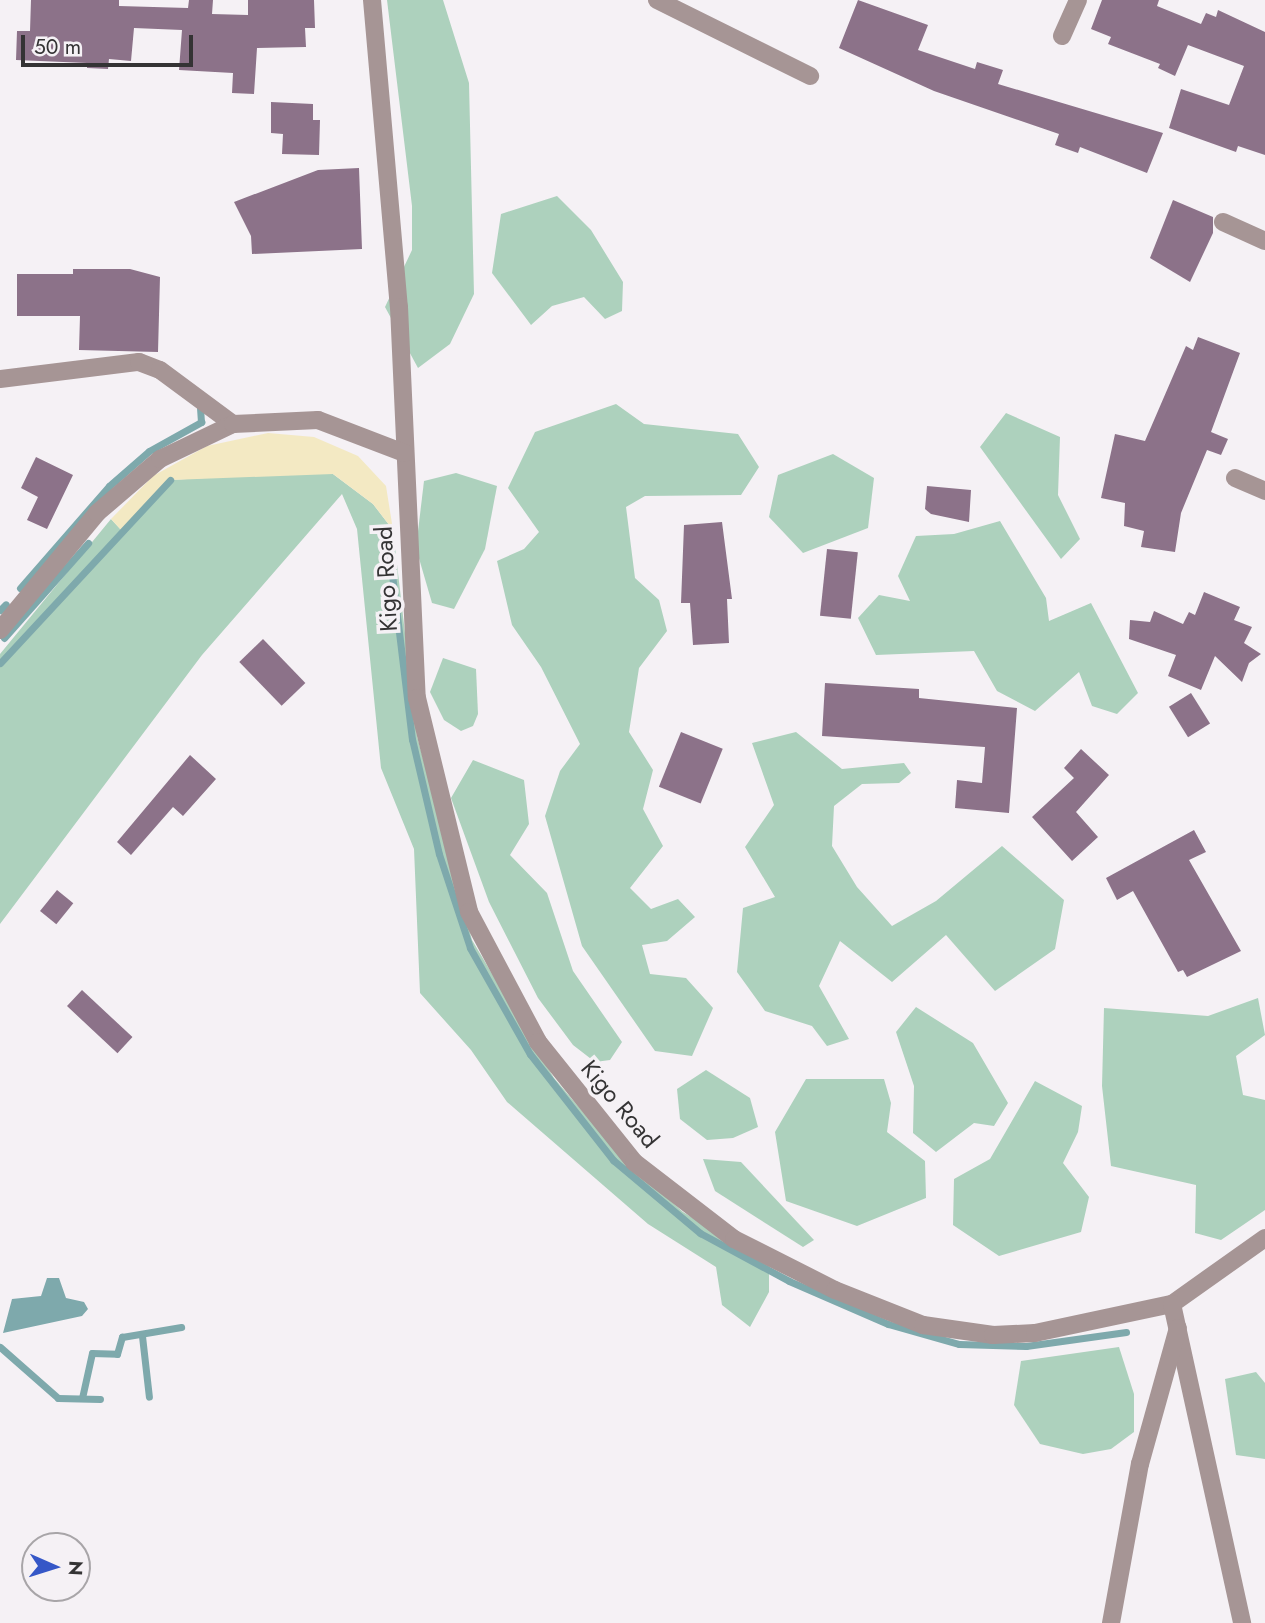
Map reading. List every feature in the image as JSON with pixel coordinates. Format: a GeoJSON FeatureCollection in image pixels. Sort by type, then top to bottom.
{"type":"FeatureCollection","features":[{"type":"Feature","properties":{"kind":"street","name":"Kigo Road"},"geometry":{"type":"LineString","coordinates":[[372,0],[399,307],[417,698],[470,912],[538,1042],[634,1162],[734,1239],[835,1290],[923,1325],[993,1335],[1035,1333],[1171,1304],[1265,1238]]}},
{"type":"Feature","properties":{"kind":"street"},"geometry":{"type":"LineString","coordinates":[[657,0],[810,76]]}},
{"type":"Feature","properties":{"kind":"street"},"geometry":{"type":"LineString","coordinates":[[1062,36],[1078,0]]}},
{"type":"Feature","properties":{"kind":"street"},"geometry":{"type":"LineString","coordinates":[[1223,222],[1265,241]]}},
{"type":"Feature","properties":{"kind":"street"},"geometry":{"type":"LineString","coordinates":[[0,379],[139,362],[160,370],[233,425]]}},
{"type":"Feature","properties":{"kind":"street"},"geometry":{"type":"LineString","coordinates":[[0,630],[97,513],[160,459],[233,425],[318,420],[404,453]]}},
{"type":"Feature","properties":{"kind":"street"},"geometry":{"type":"LineString","coordinates":[[1235,478],[1265,491]]}},
{"type":"Feature","properties":{"kind":"street"},"geometry":{"type":"LineString","coordinates":[[1171,1304],[1179,1325],[1242,1623]]}},
{"type":"Feature","properties":{"kind":"street"},"geometry":{"type":"LineString","coordinates":[[1111,1623],[1140,1464],[1179,1325]]}},
{"type":"Feature","properties":{"kind":"green space"},"geometry":{"type":"Polygon","coordinates":[[[387,0],[443,0],[469,83],[474,294],[450,344],[418,368],[385,307],[412,250],[412,206],[387,0]]]}},
{"type":"Feature","properties":{"kind":"green space"},"geometry":{"type":"Polygon","coordinates":[[[557,196],[591,230],[623,282],[622,311],[605,319],[584,297],[552,306],[531,325],[492,273],[501,214],[557,196]]]}},
{"type":"Feature","properties":{"kind":"green space"},"geometry":{"type":"Polygon","coordinates":[[[616,404],[644,424],[738,434],[759,467],[741,495],[645,496],[626,507],[635,578],[659,600],[667,631],[639,668],[629,732],[653,770],[643,809],[663,846],[630,888],[651,909],[678,899],[695,917],[667,941],[642,945],[650,974],[686,978],[713,1008],[692,1056],[655,1051],[582,946],[545,816],[560,771],[580,744],[541,667],[512,625],[497,561],[524,549],[539,532],[508,488],[535,432],[616,404]]]}},
{"type":"Feature","properties":{"kind":"green space"},"geometry":{"type":"Polygon","coordinates":[[[1006,413],[1060,437],[1058,495],[1080,539],[1061,559],[980,447],[1006,413]]]}},
{"type":"Feature","properties":{"kind":"green space"},"geometry":{"type":"Polygon","coordinates":[[[833,454],[874,478],[868,528],[803,553],[769,517],[778,475],[833,454]]]}},
{"type":"Feature","properties":{"kind":"green space"},"geometry":{"type":"Polygon","coordinates":[[[456,473],[497,486],[485,549],[454,609],[432,603],[416,548],[424,481],[456,473]]]}},
{"type":"Feature","properties":{"kind":"green space"},"geometry":{"type":"Polygon","coordinates":[[[271,474],[333,474],[373,504],[393,530],[417,736],[472,940],[554,1078],[619,1154],[683,1212],[769,1264],[769,1292],[750,1327],[722,1305],[716,1267],[648,1224],[507,1102],[471,1050],[420,993],[414,849],[381,768],[357,529],[342,494],[202,655],[0,924],[0,654],[111,519],[122,531],[170,480],[271,474]]]}},
{"type":"Feature","properties":{"kind":"green space"},"geometry":{"type":"Polygon","coordinates":[[[1000,521],[1046,598],[1049,621],[1091,603],[1138,693],[1117,714],[1092,706],[1079,672],[1035,711],[997,691],[974,651],[876,655],[858,618],[879,595],[910,601],[898,576],[916,536],[954,534],[1000,521]]]}},
{"type":"Feature","properties":{"kind":"green space"},"geometry":{"type":"Polygon","coordinates":[[[443,658],[476,669],[478,714],[473,726],[461,731],[444,720],[430,692],[443,658]]]}},
{"type":"Feature","properties":{"kind":"green space"},"geometry":{"type":"Polygon","coordinates":[[[796,732],[842,769],[904,763],[911,773],[899,783],[862,784],[834,806],[832,846],[857,887],[892,926],[936,901],[1002,846],[1064,900],[1055,949],[995,991],[946,935],[892,982],[840,941],[819,986],[849,1039],[827,1046],[812,1026],[765,1011],[737,972],[743,908],[775,897],[745,847],[774,805],[752,743],[796,732]]]}},
{"type":"Feature","properties":{"kind":"green space"},"geometry":{"type":"Polygon","coordinates":[[[473,760],[524,780],[529,824],[510,855],[547,893],[573,971],[622,1042],[610,1060],[595,1062],[573,1045],[538,998],[489,902],[451,798],[473,760]]]}},
{"type":"Feature","properties":{"kind":"green space"},"geometry":{"type":"Polygon","coordinates":[[[1258,998],[1265,1035],[1236,1056],[1243,1095],[1265,1100],[1265,1210],[1221,1240],[1195,1233],[1196,1185],[1111,1166],[1102,1086],[1104,1008],[1208,1016],[1258,998]]]}},
{"type":"Feature","properties":{"kind":"green space"},"geometry":{"type":"Polygon","coordinates":[[[916,1007],[973,1043],[1008,1103],[994,1126],[974,1123],[936,1152],[913,1133],[914,1086],[896,1032],[916,1007]]]}},
{"type":"Feature","properties":{"kind":"green space"},"geometry":{"type":"Polygon","coordinates":[[[706,1070],[750,1098],[758,1127],[733,1138],[707,1140],[680,1119],[677,1089],[706,1070]]]}},
{"type":"Feature","properties":{"kind":"green space"},"geometry":{"type":"Polygon","coordinates":[[[806,1079],[884,1079],[891,1103],[887,1132],[925,1161],[926,1198],[857,1226],[786,1201],[775,1132],[806,1079]]]}},
{"type":"Feature","properties":{"kind":"green space"},"geometry":{"type":"Polygon","coordinates":[[[1035,1081],[1082,1106],[1078,1132],[1063,1163],[1089,1197],[1081,1232],[999,1256],[953,1225],[954,1179],[990,1159],[1035,1081]]]}},
{"type":"Feature","properties":{"kind":"green space"},"geometry":{"type":"Polygon","coordinates":[[[703,1159],[741,1162],[814,1240],[803,1247],[715,1191],[703,1159]]]}},
{"type":"Feature","properties":{"kind":"green space"},"geometry":{"type":"Polygon","coordinates":[[[1119,1347],[1134,1394],[1134,1432],[1111,1449],[1083,1454],[1040,1444],[1014,1405],[1021,1361],[1119,1347]]]}},
{"type":"Feature","properties":{"kind":"green space"},"geometry":{"type":"Polygon","coordinates":[[[1256,1372],[1265,1383],[1265,1459],[1236,1455],[1225,1379],[1256,1372]]]}},
{"type":"Feature","properties":{"kind":"sand"},"geometry":{"type":"Polygon","coordinates":[[[268,433],[314,437],[358,456],[386,486],[393,530],[373,504],[333,474],[171,480],[122,531],[111,519],[153,476],[207,446],[268,433]]]}},
{"type":"Feature","properties":{"kind":"water"},"geometry":{"type":"Polygon","coordinates":[[[47,1278],[59,1278],[66,1298],[84,1302],[88,1309],[82,1316],[3,1333],[12,1299],[41,1296],[47,1278]]]}},
{"type":"Feature","properties":{"kind":"building"},"geometry":{"type":"Polygon","coordinates":[[[31,0],[119,0],[119,6],[188,8],[189,0],[213,0],[212,14],[248,15],[248,0],[314,0],[315,28],[305,28],[306,47],[257,48],[254,94],[232,93],[233,73],[179,70],[182,30],[134,28],[131,61],[109,59],[108,69],[87,68],[87,63],[16,60],[17,31],[30,31],[31,0]]]}},
{"type":"Feature","properties":{"kind":"building"},"geometry":{"type":"Polygon","coordinates":[[[858,0],[928,25],[918,50],[975,69],[977,62],[1003,70],[998,84],[1163,133],[1147,173],[1080,147],[1078,153],[1055,145],[1059,134],[934,91],[839,48],[858,0]]]}},
{"type":"Feature","properties":{"kind":"building"},"geometry":{"type":"Polygon","coordinates":[[[1102,0],[1159,0],[1157,6],[1201,24],[1206,13],[1216,17],[1218,10],[1265,32],[1265,155],[1238,146],[1236,152],[1169,128],[1181,89],[1229,105],[1244,66],[1188,45],[1175,76],[1158,68],[1160,64],[1108,44],[1111,37],[1091,29],[1102,0]]]}},
{"type":"Feature","properties":{"kind":"building"},"geometry":{"type":"Polygon","coordinates":[[[271,102],[313,104],[313,120],[320,120],[319,155],[282,154],[283,134],[271,133],[271,102]]]}},
{"type":"Feature","properties":{"kind":"building"},"geometry":{"type":"Polygon","coordinates":[[[359,168],[362,249],[252,254],[251,236],[234,202],[318,170],[359,168]]]}},
{"type":"Feature","properties":{"kind":"building"},"geometry":{"type":"Polygon","coordinates":[[[1173,200],[1213,217],[1213,233],[1190,282],[1150,258],[1173,200]]]}},
{"type":"Feature","properties":{"kind":"building"},"geometry":{"type":"Polygon","coordinates":[[[73,269],[130,269],[160,277],[158,352],[79,350],[80,316],[17,316],[17,274],[73,274],[73,269]]]}},
{"type":"Feature","properties":{"kind":"building"},"geometry":{"type":"Polygon","coordinates":[[[1198,337],[1240,353],[1211,432],[1228,439],[1221,455],[1207,450],[1181,513],[1175,552],[1141,547],[1144,531],[1124,526],[1125,503],[1101,498],[1115,434],[1145,441],[1186,346],[1193,350],[1198,337]]]}},
{"type":"Feature","properties":{"kind":"building"},"geometry":{"type":"Polygon","coordinates":[[[36,457],[73,475],[47,529],[27,520],[38,497],[21,488],[36,457]]]}},
{"type":"Feature","properties":{"kind":"building"},"geometry":{"type":"Polygon","coordinates":[[[927,486],[971,490],[969,522],[931,514],[925,509],[927,486]]]}},
{"type":"Feature","properties":{"kind":"building"},"geometry":{"type":"Polygon","coordinates":[[[722,522],[732,599],[727,599],[729,643],[693,645],[690,603],[681,603],[684,525],[722,522]]]}},
{"type":"Feature","properties":{"kind":"building"},"geometry":{"type":"Polygon","coordinates":[[[827,549],[858,552],[851,619],[820,616],[827,549]]]}},
{"type":"Feature","properties":{"kind":"building"},"geometry":{"type":"Polygon","coordinates":[[[1204,592],[1240,607],[1234,620],[1252,627],[1244,643],[1261,654],[1249,663],[1242,682],[1215,656],[1201,690],[1168,676],[1176,655],[1129,639],[1130,620],[1150,622],[1154,611],[1183,624],[1189,612],[1195,615],[1204,592]]]}},
{"type":"Feature","properties":{"kind":"building"},"geometry":{"type":"Polygon","coordinates":[[[263,639],[305,683],[282,706],[239,662],[263,639]]]}},
{"type":"Feature","properties":{"kind":"building"},"geometry":{"type":"Polygon","coordinates":[[[825,683],[919,689],[919,698],[1017,708],[1009,813],[955,808],[957,780],[982,783],[985,747],[822,736],[825,683]]]}},
{"type":"Feature","properties":{"kind":"building"},"geometry":{"type":"Polygon","coordinates":[[[1191,693],[1210,724],[1188,737],[1169,707],[1191,693]]]}},
{"type":"Feature","properties":{"kind":"building"},"geometry":{"type":"Polygon","coordinates":[[[681,732],[723,749],[701,804],[659,787],[681,732]]]}},
{"type":"Feature","properties":{"kind":"building"},"geometry":{"type":"Polygon","coordinates":[[[1081,749],[1109,775],[1076,812],[1098,837],[1072,861],[1032,817],[1074,778],[1064,768],[1081,749]]]}},
{"type":"Feature","properties":{"kind":"building"},"geometry":{"type":"Polygon","coordinates":[[[190,755],[216,779],[183,816],[173,807],[131,855],[117,842],[190,755]]]}},
{"type":"Feature","properties":{"kind":"building"},"geometry":{"type":"Polygon","coordinates":[[[1194,830],[1206,852],[1189,860],[1241,951],[1187,977],[1183,970],[1178,972],[1133,891],[1117,900],[1106,878],[1194,830]]]}},
{"type":"Feature","properties":{"kind":"building"},"geometry":{"type":"Polygon","coordinates":[[[57,890],[73,903],[56,924],[40,911],[57,890]]]}},
{"type":"Feature","properties":{"kind":"building"},"geometry":{"type":"Polygon","coordinates":[[[82,990],[132,1037],[117,1053],[67,1006],[82,990]]]}},
{"type":"Feature","properties":{"kind":"waterway"},"geometry":{"type":"LineString","coordinates":[[20,588],[109,486],[149,451],[201,422],[200,408]]}},
{"type":"Feature","properties":{"kind":"waterway"},"geometry":{"type":"LineString","coordinates":[[0,663],[170,480]]}},
{"type":"Feature","properties":{"kind":"waterway"},"geometry":{"type":"LineString","coordinates":[[387,533],[412,739],[439,854],[470,948],[530,1054],[613,1160],[700,1233],[789,1281],[888,1324],[959,1344],[1026,1346],[1126,1332]]}},
{"type":"Feature","properties":{"kind":"waterway"},"geometry":{"type":"LineString","coordinates":[[4,638],[88,543]]}},
{"type":"Feature","properties":{"kind":"waterway"},"geometry":{"type":"LineString","coordinates":[[0,610],[6,604]]}},
{"type":"Feature","properties":{"kind":"waterway"},"geometry":{"type":"LineString","coordinates":[[82,1398],[92,1353],[117,1354],[122,1337],[181,1327]]}},
{"type":"Feature","properties":{"kind":"waterway"},"geometry":{"type":"LineString","coordinates":[[142,1336],[149,1397]]}},
{"type":"Feature","properties":{"kind":"waterway"},"geometry":{"type":"LineString","coordinates":[[0,1347],[58,1398],[100,1399]]}}]}
